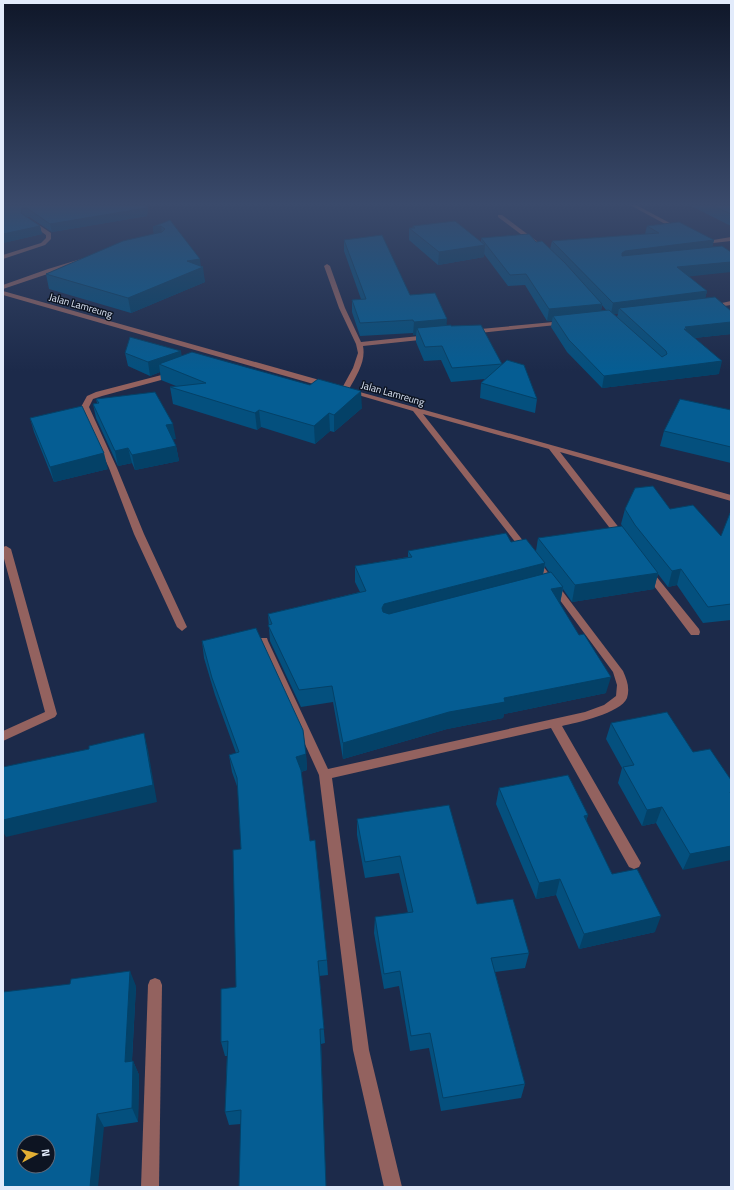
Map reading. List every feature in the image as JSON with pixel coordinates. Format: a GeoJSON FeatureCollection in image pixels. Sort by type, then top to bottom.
{"type":"FeatureCollection","features":[{"type":"Feature","properties":{"kind":"street"},"geometry":{"type":"LineString","coordinates":[[3,287],[82,261]]}},
{"type":"Feature","properties":{"kind":"street"},"geometry":{"type":"LineString","coordinates":[[327,266],[342,308],[359,344],[360,353],[357,368],[345,390]]}},
{"type":"Feature","properties":{"kind":"street","name":"Jalan Lamreung"},"geometry":{"type":"LineString","coordinates":[[3,293],[417,411],[731,498]]}},
{"type":"Feature","properties":{"kind":"street"},"geometry":{"type":"LineString","coordinates":[[701,307],[731,303]]}},
{"type":"Feature","properties":{"kind":"street"},"geometry":{"type":"LineString","coordinates":[[465,333],[568,322]]}},
{"type":"Feature","properties":{"kind":"street"},"geometry":{"type":"LineString","coordinates":[[359,344],[434,336]]}},
{"type":"Feature","properties":{"kind":"street"},"geometry":{"type":"LineString","coordinates":[[208,360],[219,354]]}},
{"type":"Feature","properties":{"kind":"street"},"geometry":{"type":"LineString","coordinates":[[182,627],[139,534],[113,468],[85,407],[90,398],[99,394],[183,370]]}},
{"type":"Feature","properties":{"kind":"street"},"geometry":{"type":"LineString","coordinates":[[325,775],[586,716],[608,708],[621,698],[623,686],[618,671],[551,582],[417,411]]}},
{"type":"Feature","properties":{"kind":"street"},"geometry":{"type":"LineString","coordinates":[[552,448],[628,546]]}},
{"type":"Feature","properties":{"kind":"street"},"geometry":{"type":"LineString","coordinates":[[3,736],[51,714],[6,549]]}},
{"type":"Feature","properties":{"kind":"street"},"geometry":{"type":"LineString","coordinates":[[642,564],[694,632]]}},
{"type":"Feature","properties":{"kind":"street"},"geometry":{"type":"LineString","coordinates":[[536,586],[551,582]]}},
{"type":"Feature","properties":{"kind":"street"},"geometry":{"type":"LineString","coordinates":[[263,641],[325,775],[361,1050],[393,1187]]}},
{"type":"Feature","properties":{"kind":"street"},"geometry":{"type":"LineString","coordinates":[[554,724],[634,863]]}},
{"type":"Feature","properties":{"kind":"street"},"geometry":{"type":"LineString","coordinates":[[150,1187],[155,985]]}},
{"type":"Feature","properties":{"kind":"building"},"geometry":{"type":"Polygon","coordinates":[[[77,261],[190,261],[187,261],[203,267],[128,298],[46,274],[77,261]]]}},
{"type":"Feature","properties":{"kind":"building"},"geometry":{"type":"Polygon","coordinates":[[[352,261],[394,261],[410,295],[435,293],[447,319],[414,322],[413,320],[360,323],[352,300],[366,299],[352,261]]]}},
{"type":"Feature","properties":{"kind":"building"},"geometry":{"type":"Polygon","coordinates":[[[499,261],[562,261],[602,304],[549,309],[526,274],[510,275],[499,261]]]}},
{"type":"Feature","properties":{"kind":"building"},"geometry":{"type":"Polygon","coordinates":[[[571,261],[731,261],[731,262],[677,267],[707,291],[613,303],[571,261]]]}},
{"type":"Feature","properties":{"kind":"building"},"geometry":{"type":"Polygon","coordinates":[[[715,297],[731,311],[731,322],[685,327],[687,329],[684,329],[722,361],[604,376],[569,340],[553,316],[609,310],[662,357],[667,354],[666,351],[619,308],[715,297]]]}},
{"type":"Feature","properties":{"kind":"building"},"geometry":{"type":"Polygon","coordinates":[[[451,325],[481,325],[502,364],[452,368],[442,346],[425,347],[417,328],[451,325]]]}},
{"type":"Feature","properties":{"kind":"building"},"geometry":{"type":"Polygon","coordinates":[[[130,337],[181,351],[148,362],[125,353],[130,337]]]}},
{"type":"Feature","properties":{"kind":"building"},"geometry":{"type":"Polygon","coordinates":[[[192,352],[310,385],[318,379],[361,391],[334,415],[329,413],[314,426],[259,410],[255,413],[170,387],[206,383],[159,364],[192,352]]]}},
{"type":"Feature","properties":{"kind":"building"},"geometry":{"type":"Polygon","coordinates":[[[507,360],[524,365],[537,399],[481,383],[507,360]]]}},
{"type":"Feature","properties":{"kind":"building"},"geometry":{"type":"Polygon","coordinates":[[[155,392],[173,424],[166,425],[176,446],[132,455],[128,448],[115,451],[93,404],[99,403],[96,399],[155,392]]]}},
{"type":"Feature","properties":{"kind":"building"},"geometry":{"type":"Polygon","coordinates":[[[680,399],[731,410],[731,447],[664,431],[680,399]]]}},
{"type":"Feature","properties":{"kind":"building"},"geometry":{"type":"Polygon","coordinates":[[[82,406],[104,453],[50,467],[30,418],[82,406]]]}},
{"type":"Feature","properties":{"kind":"building"},"geometry":{"type":"Polygon","coordinates":[[[653,486],[670,509],[693,505],[721,536],[730,513],[731,514],[731,604],[708,607],[681,569],[672,571],[635,525],[625,509],[635,488],[653,486]]]}},
{"type":"Feature","properties":{"kind":"building"},"geometry":{"type":"Polygon","coordinates":[[[622,526],[658,573],[575,585],[538,538],[622,526]]]}},
{"type":"Feature","properties":{"kind":"building"},"geometry":{"type":"Polygon","coordinates":[[[506,533],[511,542],[526,539],[545,563],[384,604],[382,608],[383,612],[389,614],[551,572],[563,587],[551,589],[579,635],[584,634],[611,677],[504,698],[505,702],[449,712],[343,743],[332,686],[299,690],[268,625],[272,624],[268,614],[366,591],[355,566],[412,557],[408,551],[506,533]]]}},
{"type":"Feature","properties":{"kind":"building"},"geometry":{"type":"Polygon","coordinates":[[[256,628],[303,730],[306,754],[296,757],[301,770],[310,841],[315,840],[327,960],[318,961],[324,1029],[320,1029],[326,1187],[239,1187],[241,1110],[225,1112],[228,1041],[221,1042],[221,989],[236,987],[233,850],[241,849],[237,778],[229,755],[239,752],[212,678],[202,641],[256,628]]]}},
{"type":"Feature","properties":{"kind":"building"},"geometry":{"type":"Polygon","coordinates":[[[667,712],[693,752],[710,749],[731,780],[731,846],[690,854],[662,807],[647,810],[623,767],[634,765],[611,723],[667,712]]]}},
{"type":"Feature","properties":{"kind":"building"},"geometry":{"type":"Polygon","coordinates":[[[144,733],[153,785],[3,820],[3,767],[89,749],[89,746],[144,733]]]}},
{"type":"Feature","properties":{"kind":"building"},"geometry":{"type":"Polygon","coordinates":[[[568,775],[588,815],[584,816],[612,874],[637,869],[661,916],[584,934],[560,879],[539,883],[499,788],[568,775]]]}},
{"type":"Feature","properties":{"kind":"building"},"geometry":{"type":"Polygon","coordinates":[[[449,805],[477,904],[513,899],[529,953],[491,958],[525,1084],[443,1098],[430,1033],[411,1036],[400,971],[384,974],[375,917],[413,912],[400,856],[365,862],[357,819],[449,805]]]}},
{"type":"Feature","properties":{"kind":"building"},"geometry":{"type":"Polygon","coordinates":[[[130,971],[125,1062],[133,1061],[132,1108],[97,1114],[90,1187],[3,1187],[3,992],[70,984],[71,979],[130,971]]]}}]}
